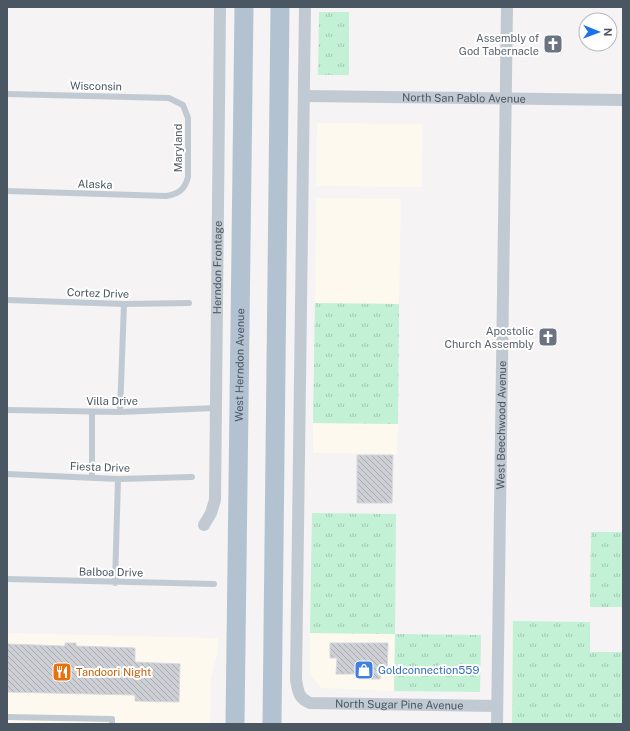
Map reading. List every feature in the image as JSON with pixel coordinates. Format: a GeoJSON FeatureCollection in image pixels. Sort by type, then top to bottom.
{"type":"FeatureCollection","features":[{"type":"Feature","properties":{"kind":"main road","name":"West Herndon Avenue"},"geometry":{"type":"LineString","coordinates":[[234,724],[244,7]]}},
{"type":"Feature","properties":{"kind":"main road"},"geometry":{"type":"LineString","coordinates":[[272,724],[280,7]]}},
{"type":"Feature","properties":{"kind":"street","name":"Herndon Frontage"},"geometry":{"type":"LineString","coordinates":[[204,525],[211,513],[215,500],[220,7]]}},
{"type":"Feature","properties":{"kind":"street"},"geometry":{"type":"LineString","coordinates":[[304,96],[306,7]]}},
{"type":"Feature","properties":{"kind":"street","name":"West Beechwood Avenue"},"geometry":{"type":"LineString","coordinates":[[497,724],[507,7]]}},
{"type":"Feature","properties":{"kind":"street","name":"North San Pablo Avenue"},"geometry":{"type":"LineString","coordinates":[[304,96],[623,100]]}},
{"type":"Feature","properties":{"kind":"street","name":"North Sugar Pine Avenue"},"geometry":{"type":"LineString","coordinates":[[304,96],[296,679],[298,692],[302,700],[310,703],[497,706]]}},
{"type":"Feature","properties":{"kind":"lane","name":"Wisconsin"},"geometry":{"type":"LineString","coordinates":[[7,94],[169,98],[184,105]]}},
{"type":"Feature","properties":{"kind":"lane","name":"Maryland"},"geometry":{"type":"LineString","coordinates":[[181,191],[186,185],[188,177],[188,118],[184,105]]}},
{"type":"Feature","properties":{"kind":"lane","name":"Alaska"},"geometry":{"type":"LineString","coordinates":[[7,191],[166,196],[174,195],[181,191]]}},
{"type":"Feature","properties":{"kind":"lane","name":"Cortez Drive"},"geometry":{"type":"LineString","coordinates":[[7,300],[124,304],[188,303]]}},
{"type":"Feature","properties":{"kind":"lane"},"geometry":{"type":"LineString","coordinates":[[120,412],[124,304]]}},
{"type":"Feature","properties":{"kind":"lane","name":"Villa Drive"},"geometry":{"type":"LineString","coordinates":[[7,410],[120,412],[216,408]]}},
{"type":"Feature","properties":{"kind":"lane"},"geometry":{"type":"LineString","coordinates":[[92,412],[92,477]]}},
{"type":"Feature","properties":{"kind":"lane","name":"Fiesta Drive"},"geometry":{"type":"LineString","coordinates":[[7,474],[118,479],[192,477]]}},
{"type":"Feature","properties":{"kind":"lane"},"geometry":{"type":"LineString","coordinates":[[115,582],[118,479]]}},
{"type":"Feature","properties":{"kind":"lane","name":"Balboa Drive"},"geometry":{"type":"LineString","coordinates":[[7,579],[214,584]]}},
{"type":"Feature","properties":{"kind":"lane"},"geometry":{"type":"LineString","coordinates":[[7,717],[86,721],[112,719],[112,724]]}},
{"type":"Feature","properties":{"kind":"shaded area"},"geometry":{"type":"Polygon","coordinates":[[[317,123],[423,124],[422,187],[316,186],[317,123]]]}},
{"type":"Feature","properties":{"kind":"shaded area"},"geometry":{"type":"Polygon","coordinates":[[[316,198],[401,199],[399,304],[315,303],[316,198]]]}},
{"type":"Feature","properties":{"kind":"shaded area"},"geometry":{"type":"Polygon","coordinates":[[[313,423],[398,424],[397,454],[313,453],[313,423]]]}},
{"type":"Feature","properties":{"kind":"shaded area"},"geometry":{"type":"Polygon","coordinates":[[[7,633],[218,638],[217,655],[211,677],[210,724],[7,724],[7,633]]]}},
{"type":"Feature","properties":{"kind":"shaded area"},"geometry":{"type":"Polygon","coordinates":[[[310,633],[395,634],[394,691],[321,688],[310,674],[310,633]]]}},
{"type":"Feature","properties":{"kind":"green space"},"geometry":{"type":"Polygon","coordinates":[[[319,12],[349,12],[349,75],[318,75],[319,12]]]}},
{"type":"Feature","properties":{"kind":"green space"},"geometry":{"type":"Polygon","coordinates":[[[315,303],[399,304],[398,424],[313,423],[315,303]]]}},
{"type":"Feature","properties":{"kind":"green space"},"geometry":{"type":"Polygon","coordinates":[[[312,513],[396,514],[395,634],[310,633],[312,513]]]}},
{"type":"Feature","properties":{"kind":"green space"},"geometry":{"type":"Polygon","coordinates":[[[591,532],[623,532],[623,607],[590,607],[591,532]]]}},
{"type":"Feature","properties":{"kind":"green space"},"geometry":{"type":"Polygon","coordinates":[[[513,621],[590,622],[590,652],[623,652],[623,724],[512,724],[513,621]]]}},
{"type":"Feature","properties":{"kind":"green space"},"geometry":{"type":"Polygon","coordinates":[[[395,634],[481,635],[480,692],[394,691],[395,634]]]}},
{"type":"Feature","properties":{"kind":"building"},"geometry":{"type":"Polygon","coordinates":[[[357,455],[393,455],[392,503],[357,503],[357,455]]]}},
{"type":"Feature","properties":{"kind":"building"},"geometry":{"type":"Polygon","coordinates":[[[65,643],[76,643],[76,646],[135,648],[135,662],[180,664],[179,702],[135,701],[135,695],[7,692],[7,644],[65,646],[65,643]]]}},
{"type":"Feature","properties":{"kind":"building"},"geometry":{"type":"Polygon","coordinates":[[[330,643],[388,643],[387,675],[381,675],[380,679],[358,679],[358,674],[336,674],[337,658],[330,658],[330,643]]]}},
{"type":"Feature","properties":{"kind":"place","name":"Assembly of God Tabernacle"},"geometry":{"type":"Point","coordinates":[553,44]}},
{"type":"Feature","properties":{"kind":"place","name":"Apostolic Church Assembly"},"geometry":{"type":"Point","coordinates":[548,337]}},
{"type":"Feature","properties":{"kind":"place","name":"Goldconnection559"},"geometry":{"type":"Point","coordinates":[364,670]}},
{"type":"Feature","properties":{"kind":"place","name":"Tandoori Night"},"geometry":{"type":"Point","coordinates":[62,672]}}]}
